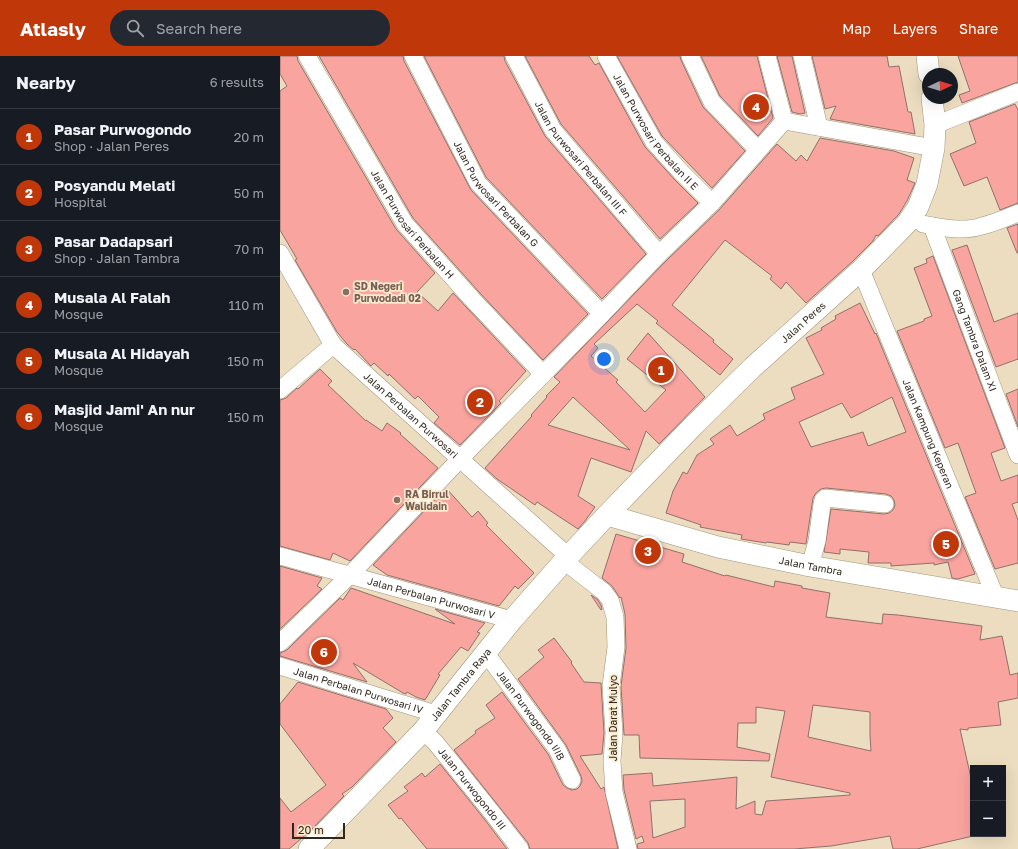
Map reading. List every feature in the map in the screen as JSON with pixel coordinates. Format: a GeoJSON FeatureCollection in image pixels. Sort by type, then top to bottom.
{"type":"FeatureCollection","features":[{"type":"Feature","properties":{"kind":"street","name":"Jalan Purwosari Perbalan H"},"geometry":{"type":"LineString","coordinates":[[307,56],[405,224],[472,299],[544,374]]}},
{"type":"Feature","properties":{"kind":"street","name":"Jalan Purwosari Perbalan G"},"geometry":{"type":"LineString","coordinates":[[413,56],[478,183],[602,314]]}},
{"type":"Feature","properties":{"kind":"street","name":"Jalan Purwosari Perbalan III F"},"geometry":{"type":"LineString","coordinates":[[514,56],[553,130],[659,254]]}},
{"type":"Feature","properties":{"kind":"street","name":"Jalan Purwosari Perbalan II E"},"geometry":{"type":"LineString","coordinates":[[606,56],[654,142],[712,203]]}},
{"type":"Feature","properties":{"kind":"street"},"geometry":{"type":"LineString","coordinates":[[690,56],[712,102],[758,150]]}},
{"type":"Feature","properties":{"kind":"street"},"geometry":{"type":"LineString","coordinates":[[767,56],[784,121],[934,148]]}},
{"type":"Feature","properties":{"kind":"street"},"geometry":{"type":"LineString","coordinates":[[802,56],[819,127]]}},
{"type":"Feature","properties":{"kind":"street"},"geometry":{"type":"LineString","coordinates":[[927,56],[928,68]]}},
{"type":"Feature","properties":{"kind":"street"},"geometry":{"type":"LineString","coordinates":[[935,126],[1018,92]]}},
{"type":"Feature","properties":{"kind":"street","name":"Jalan Peres"},"geometry":{"type":"LineString","coordinates":[[607,515],[694,425],[753,367],[861,270],[908,222],[918,207],[927,184],[934,148],[935,126],[933,104]]}},
{"type":"Feature","properties":{"kind":"street","name":"Jalan Perbalan Purwosari V"},"geometry":{"type":"LineString","coordinates":[[280,643],[350,575],[659,254],[712,203],[784,121]]}},
{"type":"Feature","properties":{"kind":"street"},"geometry":{"type":"LineString","coordinates":[[908,222],[951,228],[981,227],[1018,213]]}},
{"type":"Feature","properties":{"kind":"street","name":"Gang Tambra Dalam XI"},"geometry":{"type":"LineString","coordinates":[[932,226],[1018,455]]}},
{"type":"Feature","properties":{"kind":"street","name":"Jalan Perbalan Purwosari"},"geometry":{"type":"LineString","coordinates":[[280,253],[333,345],[566,558]]}},
{"type":"Feature","properties":{"kind":"street","name":"Jalan Kampung Keperan"},"geometry":{"type":"LineString","coordinates":[[861,270],[996,598]]}},
{"type":"Feature","properties":{"kind":"street"},"geometry":{"type":"LineString","coordinates":[[280,390],[333,345]]}},
{"type":"Feature","properties":{"kind":"street"},"geometry":{"type":"LineString","coordinates":[[810,566],[817,541],[824,499],[885,504]]}},
{"type":"Feature","properties":{"kind":"street","name":"Jalan Tambra Raya"},"geometry":{"type":"LineString","coordinates":[[309,849],[423,730],[512,620],[566,558],[607,515]]}},
{"type":"Feature","properties":{"kind":"street","name":"Jalan Tambra"},"geometry":{"type":"LineString","coordinates":[[607,515],[718,547],[810,566],[1018,602]]}},
{"type":"Feature","properties":{"kind":"street","name":"Jalan Perbalan Purwosari V"},"geometry":{"type":"LineString","coordinates":[[280,556],[512,620]]}},
{"type":"Feature","properties":{"kind":"street","name":"Jalan Darat Mulyo"},"geometry":{"type":"LineString","coordinates":[[566,558],[604,592],[610,600],[615,617],[616,647],[611,697],[614,733],[612,761],[614,792],[628,849]]}},
{"type":"Feature","properties":{"kind":"street","name":"Jalan Purwogondo IIIB"},"geometry":{"type":"LineString","coordinates":[[485,652],[557,749],[572,780]]}},
{"type":"Feature","properties":{"kind":"street","name":"Jalan Perbalan Purwosari IV"},"geometry":{"type":"LineString","coordinates":[[280,666],[436,714]]}},
{"type":"Feature","properties":{"kind":"street","name":"Jalan Purwogondo III"},"geometry":{"type":"LineString","coordinates":[[423,730],[435,742],[520,849]]}},
{"type":"Feature","properties":{"kind":"building"},"geometry":{"type":"Polygon","coordinates":[[[280,56],[297,56],[298,61],[396,229],[435,273],[417,292],[438,311],[453,293],[526,371],[499,401],[501,403],[460,445],[434,423],[439,417],[418,396],[415,399],[389,374],[388,376],[374,363],[371,366],[355,349],[354,350],[347,344],[337,332],[295,260],[297,259],[280,230],[280,91],[287,86],[280,74],[280,56]]]}},
{"type":"Feature","properties":{"kind":"building"},"geometry":{"type":"Polygon","coordinates":[[[319,56],[403,56],[404,61],[471,190],[588,314],[543,360],[479,292],[413,218],[319,56]]]}},
{"type":"Feature","properties":{"kind":"building"},"geometry":{"type":"Polygon","coordinates":[[[424,56],[504,56],[505,61],[545,136],[646,254],[602,299],[486,177],[424,56]]]}},
{"type":"Feature","properties":{"kind":"building"},"geometry":{"type":"Polygon","coordinates":[[[525,56],[589,56],[595,65],[599,63],[645,147],[698,203],[660,239],[561,124],[525,56]]]}},
{"type":"Feature","properties":{"kind":"building"},"geometry":{"type":"Polygon","coordinates":[[[617,56],[680,56],[703,107],[745,151],[712,188],[662,136],[617,56]]]}},
{"type":"Feature","properties":{"kind":"building"},"geometry":{"type":"Polygon","coordinates":[[[701,56],[757,56],[773,118],[758,136],[720,96],[701,56]]]}},
{"type":"Feature","properties":{"kind":"building"},"geometry":{"type":"Polygon","coordinates":[[[777,56],[792,56],[805,113],[800,114],[792,112],[777,56]]]}},
{"type":"Feature","properties":{"kind":"building"},"geometry":{"type":"Polygon","coordinates":[[[812,56],[887,56],[889,67],[899,66],[908,112],[911,112],[915,134],[830,119],[836,106],[825,109],[812,56]]]}},
{"type":"Feature","properties":{"kind":"building"},"geometry":{"type":"Polygon","coordinates":[[[958,56],[1018,56],[1018,82],[962,103],[959,95],[970,91],[958,56]]]}},
{"type":"Feature","properties":{"kind":"building"},"geometry":{"type":"Polygon","coordinates":[[[1015,104],[1018,110],[1018,203],[1000,210],[987,177],[964,186],[950,154],[976,143],[969,122],[1015,104]]]}},
{"type":"Feature","properties":{"kind":"building"},"geometry":{"type":"Polygon","coordinates":[[[820,138],[894,151],[914,158],[907,180],[915,183],[899,214],[878,236],[876,235],[873,241],[853,261],[806,303],[786,282],[781,289],[770,279],[772,276],[725,240],[672,305],[714,340],[713,342],[733,359],[720,375],[656,323],[658,321],[637,304],[594,344],[598,348],[591,356],[618,380],[616,382],[645,412],[666,390],[627,359],[648,333],[705,397],[659,444],[646,431],[631,472],[591,458],[578,496],[595,507],[578,529],[537,502],[535,505],[497,479],[485,468],[532,416],[531,415],[547,397],[546,396],[560,382],[554,377],[666,261],[719,210],[777,144],[796,161],[801,155],[807,161],[820,138]],[[573,397],[548,425],[630,450],[573,397]]]}},
{"type":"Feature","properties":{"kind":"building"},"geometry":{"type":"Polygon","coordinates":[[[1018,224],[1018,253],[1017,253],[1007,228],[1018,224]]]}},
{"type":"Feature","properties":{"kind":"building"},"geometry":{"type":"Polygon","coordinates":[[[967,245],[994,322],[1018,313],[1018,359],[996,367],[952,250],[967,245]]]}},
{"type":"Feature","properties":{"kind":"building"},"geometry":{"type":"Polygon","coordinates":[[[933,256],[1005,448],[991,453],[1001,481],[1018,475],[1018,502],[1012,504],[1018,520],[1018,563],[995,569],[965,497],[976,493],[958,443],[945,448],[897,331],[924,321],[924,319],[932,316],[914,268],[927,263],[926,259],[933,256]]]}},
{"type":"Feature","properties":{"kind":"building"},"geometry":{"type":"Polygon","coordinates":[[[860,303],[875,334],[876,333],[975,574],[958,579],[952,578],[948,562],[934,565],[934,563],[891,566],[891,563],[868,563],[869,552],[840,549],[840,554],[824,552],[831,509],[884,514],[889,513],[893,510],[895,505],[891,496],[886,494],[826,488],[821,489],[813,498],[806,544],[790,542],[789,545],[741,539],[742,535],[700,527],[701,525],[666,513],[673,491],[683,472],[687,474],[697,455],[714,444],[710,439],[730,425],[737,436],[765,419],[763,414],[795,399],[791,388],[824,374],[806,338],[822,330],[821,328],[836,319],[835,316],[860,303]],[[892,397],[851,418],[842,403],[799,422],[811,447],[863,432],[868,446],[906,432],[892,397]]]}},
{"type":"Feature","properties":{"kind":"building"},"geometry":{"type":"Polygon","coordinates":[[[320,369],[332,381],[328,385],[366,421],[382,431],[387,423],[401,433],[400,434],[438,468],[350,561],[333,553],[330,560],[280,546],[280,400],[286,398],[297,388],[298,389],[320,369]]]}},
{"type":"Feature","properties":{"kind":"building"},"geometry":{"type":"Polygon","coordinates":[[[1018,389],[1018,427],[1006,394],[1018,389]]]}},
{"type":"Feature","properties":{"kind":"building"},"geometry":{"type":"Polygon","coordinates":[[[446,488],[472,517],[478,511],[488,523],[486,525],[534,573],[518,589],[515,586],[499,606],[387,575],[373,565],[446,488]]]}},
{"type":"Feature","properties":{"kind":"building"},"geometry":{"type":"Polygon","coordinates":[[[616,534],[684,554],[682,562],[725,576],[774,587],[775,581],[830,593],[826,617],[882,624],[883,614],[898,615],[982,626],[980,640],[1002,636],[1010,675],[1018,673],[1018,698],[998,702],[1001,725],[968,728],[968,730],[960,729],[970,774],[970,837],[917,849],[893,849],[890,836],[831,846],[794,849],[638,849],[637,844],[644,842],[642,836],[636,839],[624,790],[623,775],[652,773],[653,786],[737,777],[736,809],[755,801],[755,814],[762,815],[766,801],[850,795],[850,793],[771,777],[785,711],[756,707],[756,723],[738,723],[737,747],[770,754],[769,761],[640,758],[639,735],[624,735],[621,686],[626,648],[625,614],[621,597],[620,598],[612,586],[602,578],[616,534]],[[813,705],[808,737],[871,751],[870,712],[813,705]],[[685,799],[650,801],[653,838],[685,827],[685,799]]]}},
{"type":"Feature","properties":{"kind":"building"},"geometry":{"type":"Polygon","coordinates":[[[280,566],[322,578],[317,586],[322,589],[280,629],[280,566]]]}},
{"type":"Feature","properties":{"kind":"building"},"geometry":{"type":"Polygon","coordinates":[[[351,588],[455,624],[435,609],[485,623],[477,632],[480,633],[468,651],[461,647],[438,674],[440,675],[425,700],[407,692],[406,694],[403,693],[353,663],[367,682],[280,656],[280,653],[287,650],[340,598],[343,600],[351,588]]]}},
{"type":"Feature","properties":{"kind":"building"},"geometry":{"type":"Polygon","coordinates":[[[591,595],[597,599],[601,605],[601,610],[591,595]]]}},
{"type":"Feature","properties":{"kind":"building"},"geometry":{"type":"Polygon","coordinates":[[[554,638],[572,662],[571,663],[584,682],[601,683],[604,733],[602,754],[580,756],[601,789],[604,787],[618,849],[530,849],[528,843],[454,750],[476,733],[475,731],[495,718],[486,705],[502,692],[548,754],[563,785],[572,790],[577,789],[580,786],[582,781],[581,776],[566,745],[518,679],[544,657],[538,650],[554,638]]]}},
{"type":"Feature","properties":{"kind":"building"},"geometry":{"type":"Polygon","coordinates":[[[298,682],[386,709],[393,718],[383,728],[396,742],[352,787],[342,794],[344,796],[308,833],[289,849],[280,849],[280,798],[291,812],[326,785],[280,724],[280,704],[298,682]]]}},
{"type":"Feature","properties":{"kind":"building"},"geometry":{"type":"Polygon","coordinates":[[[440,764],[507,849],[427,849],[401,818],[399,819],[388,805],[408,791],[404,787],[422,773],[425,777],[440,764]]]}},
{"type":"Feature","properties":{"kind":"place","name":"Musala Al Falah"},"geometry":{"type":"Point","coordinates":[756,107]}},
{"type":"Feature","properties":{"kind":"place","name":"SD Negeri Purwodadi 02"},"geometry":{"type":"Point","coordinates":[346,292]}},
{"type":"Feature","properties":{"kind":"place","name":"Pasar Purwogondo"},"geometry":{"type":"Point","coordinates":[661,370]}},
{"type":"Feature","properties":{"kind":"place","name":"Posyandu Melati"},"geometry":{"type":"Point","coordinates":[480,402]}},
{"type":"Feature","properties":{"kind":"place","name":"RA Birrul Walidain"},"geometry":{"type":"Point","coordinates":[397,500]}},
{"type":"Feature","properties":{"kind":"place","name":"Musala Al Hidayah"},"geometry":{"type":"Point","coordinates":[946,544]}},
{"type":"Feature","properties":{"kind":"place","name":"Pasar Dadapsari"},"geometry":{"type":"Point","coordinates":[648,551]}},
{"type":"Feature","properties":{"kind":"place","name":"Masjid Jami' An nur"},"geometry":{"type":"Point","coordinates":[324,652]}}]}
